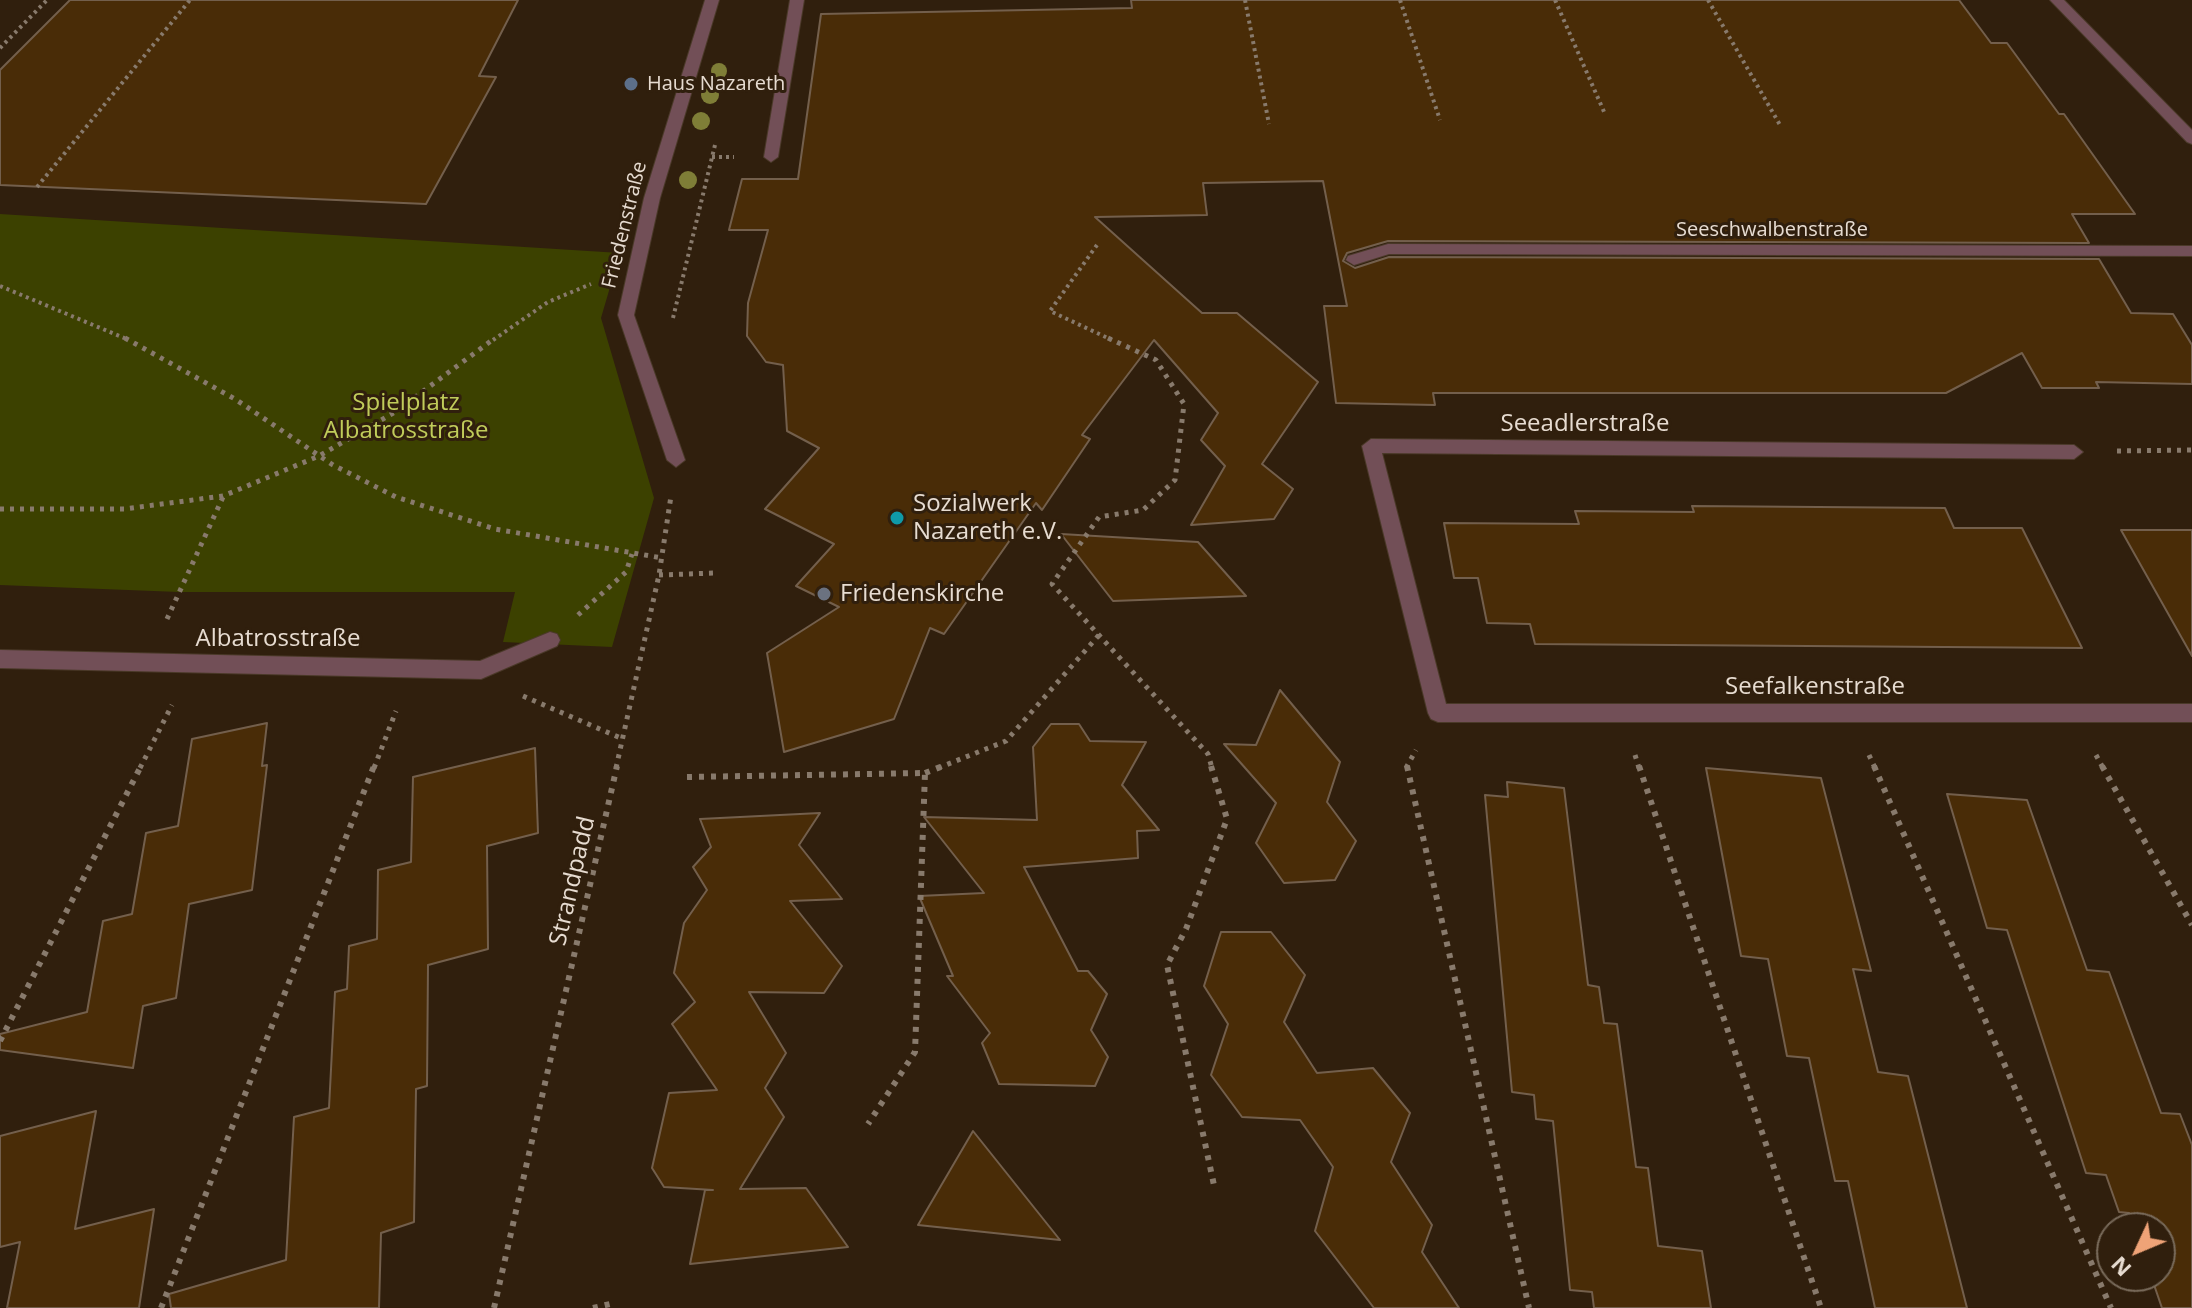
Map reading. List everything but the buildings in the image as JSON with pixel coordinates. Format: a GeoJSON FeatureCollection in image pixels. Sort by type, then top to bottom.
{"type":"FeatureCollection","features":[{"type":"Feature","properties":{"kind":"street","name":"Friedenstraße"},"geometry":{"type":"LineString","coordinates":[[676,460],[626,315],[665,158],[712,0]]}},
{"type":"Feature","properties":{"kind":"street"},"geometry":{"type":"LineString","coordinates":[[771,157],[797,0]]}},
{"type":"Feature","properties":{"kind":"street"},"geometry":{"type":"LineString","coordinates":[[2057,0],[2192,139]]}},
{"type":"Feature","properties":{"kind":"street","name":"Seeschwalbenstraße"},"geometry":{"type":"LineString","coordinates":[[1354,260],[1388,249],[2192,251]]}},
{"type":"Feature","properties":{"kind":"street","name":"Seeadlerstraße"},"geometry":{"type":"LineString","coordinates":[[1438,713],[1371,446],[2074,452]]}},
{"type":"Feature","properties":{"kind":"street","name":"Albatrosstraße"},"geometry":{"type":"LineString","coordinates":[[0,659],[192,665],[414,666],[481,670],[550,640]]}},
{"type":"Feature","properties":{"kind":"street","name":"Seefalkenstraße"},"geometry":{"type":"LineString","coordinates":[[1438,713],[2192,713]]}},
{"type":"Feature","properties":{"kind":"path"},"geometry":{"type":"LineString","coordinates":[[0,48],[47,0]]}},
{"type":"Feature","properties":{"kind":"path"},"geometry":{"type":"LineString","coordinates":[[37,187],[190,0]]}},
{"type":"Feature","properties":{"kind":"path"},"geometry":{"type":"LineString","coordinates":[[1245,0],[1269,124]]}},
{"type":"Feature","properties":{"kind":"path"},"geometry":{"type":"LineString","coordinates":[[1400,0],[1440,120]]}},
{"type":"Feature","properties":{"kind":"path"},"geometry":{"type":"LineString","coordinates":[[1555,0],[1605,114]]}},
{"type":"Feature","properties":{"kind":"path"},"geometry":{"type":"LineString","coordinates":[[1708,0],[1780,125]]}},
{"type":"Feature","properties":{"kind":"path"},"geometry":{"type":"LineString","coordinates":[[673,321],[716,143]]}},
{"type":"Feature","properties":{"kind":"path"},"geometry":{"type":"LineString","coordinates":[[665,158],[771,157]]}},
{"type":"Feature","properties":{"kind":"path"},"geometry":{"type":"LineString","coordinates":[[1097,245],[1050,311],[1156,360],[1184,404],[1175,480],[1143,510],[1099,517],[1052,584],[1208,754],[1227,819],[1186,929],[1167,965],[1215,1190]]}},
{"type":"Feature","properties":{"kind":"path"},"geometry":{"type":"LineString","coordinates":[[0,509],[124,509],[223,496],[319,456],[395,412],[548,302],[596,282],[635,279]]}},
{"type":"Feature","properties":{"kind":"path"},"geometry":{"type":"LineString","coordinates":[[0,286],[67,308],[152,350],[319,456],[394,496],[533,540],[662,558]]}},
{"type":"Feature","properties":{"kind":"path"},"geometry":{"type":"LineString","coordinates":[[2074,452],[2192,450]]}},
{"type":"Feature","properties":{"kind":"path","name":"Strandpadd"},"geometry":{"type":"LineString","coordinates":[[494,1308],[659,575],[676,460]]}},
{"type":"Feature","properties":{"kind":"path"},"geometry":{"type":"LineString","coordinates":[[147,664],[223,496]]}},
{"type":"Feature","properties":{"kind":"path"},"geometry":{"type":"LineString","coordinates":[[550,640],[626,572],[632,554]]}},
{"type":"Feature","properties":{"kind":"path"},"geometry":{"type":"LineString","coordinates":[[659,575],[716,573]]}},
{"type":"Feature","properties":{"kind":"path"},"geometry":{"type":"LineString","coordinates":[[687,777],[925,773],[1006,741],[1099,635]]}},
{"type":"Feature","properties":{"kind":"path"},"geometry":{"type":"LineString","coordinates":[[0,1041],[192,665]]}},
{"type":"Feature","properties":{"kind":"path"},"geometry":{"type":"LineString","coordinates":[[161,1308],[414,666]]}},
{"type":"Feature","properties":{"kind":"path"},"geometry":{"type":"LineString","coordinates":[[481,670],[526,698],[623,739]]}},
{"type":"Feature","properties":{"kind":"path"},"geometry":{"type":"LineString","coordinates":[[1438,713],[1406,767],[1529,1308]]}},
{"type":"Feature","properties":{"kind":"path"},"geometry":{"type":"LineString","coordinates":[[1851,713],[2111,1308]]}},
{"type":"Feature","properties":{"kind":"path"},"geometry":{"type":"LineString","coordinates":[[1620,714],[1821,1308]]}},
{"type":"Feature","properties":{"kind":"path"},"geometry":{"type":"LineString","coordinates":[[2073,714],[2192,925]]}},
{"type":"Feature","properties":{"kind":"path"},"geometry":{"type":"LineString","coordinates":[[868,1124],[915,1052],[925,773]]}},
{"type":"Feature","properties":{"kind":"path"},"geometry":{"type":"LineString","coordinates":[[593,1308],[614,1303]]}},
{"type":"Feature","properties":{"kind":"green space","name":"Spielplatz Albatrosstraße"},"geometry":{"type":"Polygon","coordinates":[[[0,214],[620,253],[601,318],[654,498],[612,647],[503,642],[515,592],[179,592],[0,585],[0,214]]]}},
{"type":"Feature","properties":{"kind":"place","name":"Haus Nazareth"},"geometry":{"type":"Point","coordinates":[631,84]}},
{"type":"Feature","properties":{"kind":"place","name":"Sozialwerk Nazareth e.V."},"geometry":{"type":"Point","coordinates":[897,518]}},
{"type":"Feature","properties":{"kind":"place","name":"Friedenskirche"},"geometry":{"type":"Point","coordinates":[824,594]}}]}
